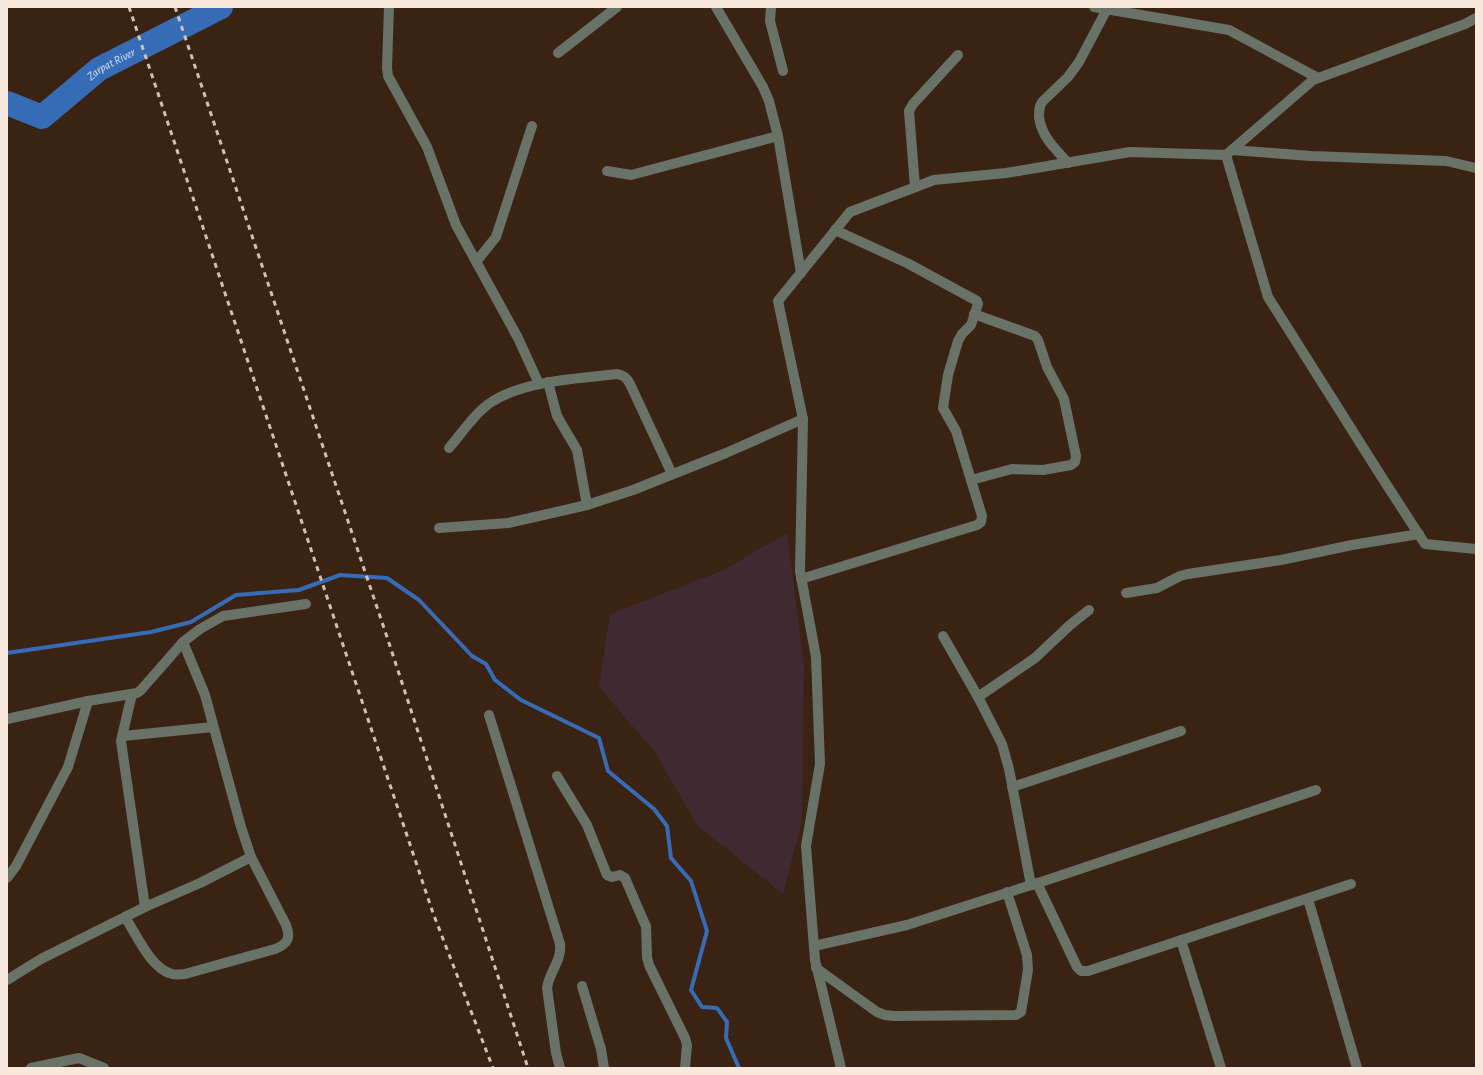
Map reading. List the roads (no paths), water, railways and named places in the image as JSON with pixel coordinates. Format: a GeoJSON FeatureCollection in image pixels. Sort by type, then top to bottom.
{"type":"FeatureCollection","features":[{"type":"Feature","properties":{"kind":"street"},"geometry":{"type":"LineString","coordinates":[[389,7],[386,68],[388,76],[427,147],[456,225],[543,383],[557,416],[577,450],[588,505]]}},
{"type":"Feature","properties":{"kind":"street"},"geometry":{"type":"LineString","coordinates":[[558,53],[618,7]]}},
{"type":"Feature","properties":{"kind":"street"},"geometry":{"type":"LineString","coordinates":[[716,7],[763,87],[769,101],[778,136],[801,273]]}},
{"type":"Feature","properties":{"kind":"street"},"geometry":{"type":"LineString","coordinates":[[771,7],[770,20],[783,72]]}},
{"type":"Feature","properties":{"kind":"street"},"geometry":{"type":"LineString","coordinates":[[1094,7],[1122,9],[1229,30],[1318,78]]}},
{"type":"Feature","properties":{"kind":"street"},"geometry":{"type":"LineString","coordinates":[[1068,163],[1042,132],[1038,110],[1040,106],[1068,77],[1079,62],[1107,9]]}},
{"type":"Feature","properties":{"kind":"street"},"geometry":{"type":"LineString","coordinates":[[1229,152],[1313,80],[1465,24],[1476,18]]}},
{"type":"Feature","properties":{"kind":"street"},"geometry":{"type":"LineString","coordinates":[[915,187],[909,111],[913,104],[958,55]]}},
{"type":"Feature","properties":{"kind":"street"},"geometry":{"type":"LineString","coordinates":[[476,262],[496,237],[532,126]]}},
{"type":"Feature","properties":{"kind":"street"},"geometry":{"type":"LineString","coordinates":[[607,171],[631,175],[778,136]]}},
{"type":"Feature","properties":{"kind":"street"},"geometry":{"type":"LineString","coordinates":[[841,1068],[816,968],[814,946],[806,846],[820,764],[816,657],[800,571],[803,419],[778,302],[850,212],[934,180],[1006,173],[1130,152],[1229,152],[1446,161],[1476,168]]}},
{"type":"Feature","properties":{"kind":"street"},"geometry":{"type":"LineString","coordinates":[[1229,152],[1268,297],[1425,544],[1476,549]]}},
{"type":"Feature","properties":{"kind":"street"},"geometry":{"type":"LineString","coordinates":[[801,579],[977,525],[981,522],[982,512],[956,431],[943,408],[948,375],[958,341],[962,334],[971,325],[978,304],[975,299],[909,264],[835,230]]}},
{"type":"Feature","properties":{"kind":"street"},"geometry":{"type":"LineString","coordinates":[[971,480],[1012,469],[1043,470],[1071,465],[1075,462],[1076,456],[1064,399],[1047,367],[1038,340],[1034,336],[974,314]]}},
{"type":"Feature","properties":{"kind":"street"},"geometry":{"type":"LineString","coordinates":[[449,448],[481,411],[490,403],[503,396],[543,383],[617,374],[623,375],[630,384],[672,474]]}},
{"type":"Feature","properties":{"kind":"street"},"geometry":{"type":"LineString","coordinates":[[439,528],[508,523],[588,505],[633,490],[726,453],[803,419]]}},
{"type":"Feature","properties":{"kind":"street"},"geometry":{"type":"LineString","coordinates":[[1126,593],[1157,588],[1180,576],[1188,574],[1281,560],[1352,545],[1419,534]]}},
{"type":"Feature","properties":{"kind":"street"},"geometry":{"type":"LineString","coordinates":[[7,719],[88,701],[132,694],[141,690],[183,642],[200,629],[223,616],[306,604]]}},
{"type":"Feature","properties":{"kind":"street"},"geometry":{"type":"LineString","coordinates":[[978,697],[1035,658],[1070,625],[1089,610]]}},
{"type":"Feature","properties":{"kind":"street"},"geometry":{"type":"LineString","coordinates":[[943,636],[978,697],[1002,744],[1034,884],[1077,967],[1081,970],[1088,971],[1351,884]]}},
{"type":"Feature","properties":{"kind":"street"},"geometry":{"type":"LineString","coordinates":[[125,917],[151,959],[161,969],[172,974],[185,974],[282,946],[288,940],[288,932],[251,857],[241,827],[201,684],[183,642]]}},
{"type":"Feature","properties":{"kind":"street"},"geometry":{"type":"LineString","coordinates":[[132,694],[121,741],[145,907]]}},
{"type":"Feature","properties":{"kind":"street"},"geometry":{"type":"LineString","coordinates":[[7,878],[16,866],[68,767],[88,701]]}},
{"type":"Feature","properties":{"kind":"street"},"geometry":{"type":"LineString","coordinates":[[488,714],[560,944],[560,957],[548,982],[547,988],[556,1053],[560,1068]]}},
{"type":"Feature","properties":{"kind":"street"},"geometry":{"type":"LineString","coordinates":[[122,736],[213,727]]}},
{"type":"Feature","properties":{"kind":"street"},"geometry":{"type":"LineString","coordinates":[[1012,787],[1181,731]]}},
{"type":"Feature","properties":{"kind":"street"},"geometry":{"type":"LineString","coordinates":[[557,776],[587,825],[607,875],[612,877],[620,875],[625,878],[646,926],[649,965],[685,1038],[687,1046],[685,1068]]}},
{"type":"Feature","properties":{"kind":"street"},"geometry":{"type":"LineString","coordinates":[[814,946],[907,925],[1316,790]]}},
{"type":"Feature","properties":{"kind":"street"},"geometry":{"type":"LineString","coordinates":[[7,980],[41,960],[125,917],[200,883],[251,857]]}},
{"type":"Feature","properties":{"kind":"street"},"geometry":{"type":"LineString","coordinates":[[816,968],[877,1012],[885,1015],[1016,1015],[1021,1012],[1029,962],[1007,892]]}},
{"type":"Feature","properties":{"kind":"street"},"geometry":{"type":"LineString","coordinates":[[1308,899],[1357,1068]]}},
{"type":"Feature","properties":{"kind":"street"},"geometry":{"type":"LineString","coordinates":[[1181,940],[1221,1068]]}},
{"type":"Feature","properties":{"kind":"street"},"geometry":{"type":"LineString","coordinates":[[582,986],[602,1049],[604,1068]]}},
{"type":"Feature","properties":{"kind":"street"},"geometry":{"type":"LineString","coordinates":[[31,1068],[80,1058],[104,1068]]}},
{"type":"Feature","properties":{"kind":"waterway","name":"Zarpat River"},"geometry":{"type":"LineString","coordinates":[[7,103],[42,117],[99,69],[221,7]]}},
{"type":"Feature","properties":{"kind":"waterway"},"geometry":{"type":"LineString","coordinates":[[7,653],[151,632],[191,622],[236,595],[299,590],[340,575],[387,578],[419,600],[472,656],[486,664],[495,680],[521,700],[599,738],[608,771],[654,809],[667,826],[671,858],[691,881],[707,931],[691,990],[702,1007],[717,1008],[727,1022],[726,1038],[739,1068]]}},
{"type":"Feature","properties":{"kind":"railway"},"geometry":{"type":"LineString","coordinates":[[129,7],[433,913],[493,1068]]}},
{"type":"Feature","properties":{"kind":"railway"},"geometry":{"type":"LineString","coordinates":[[175,7],[388,640],[528,1068]]}}]}
